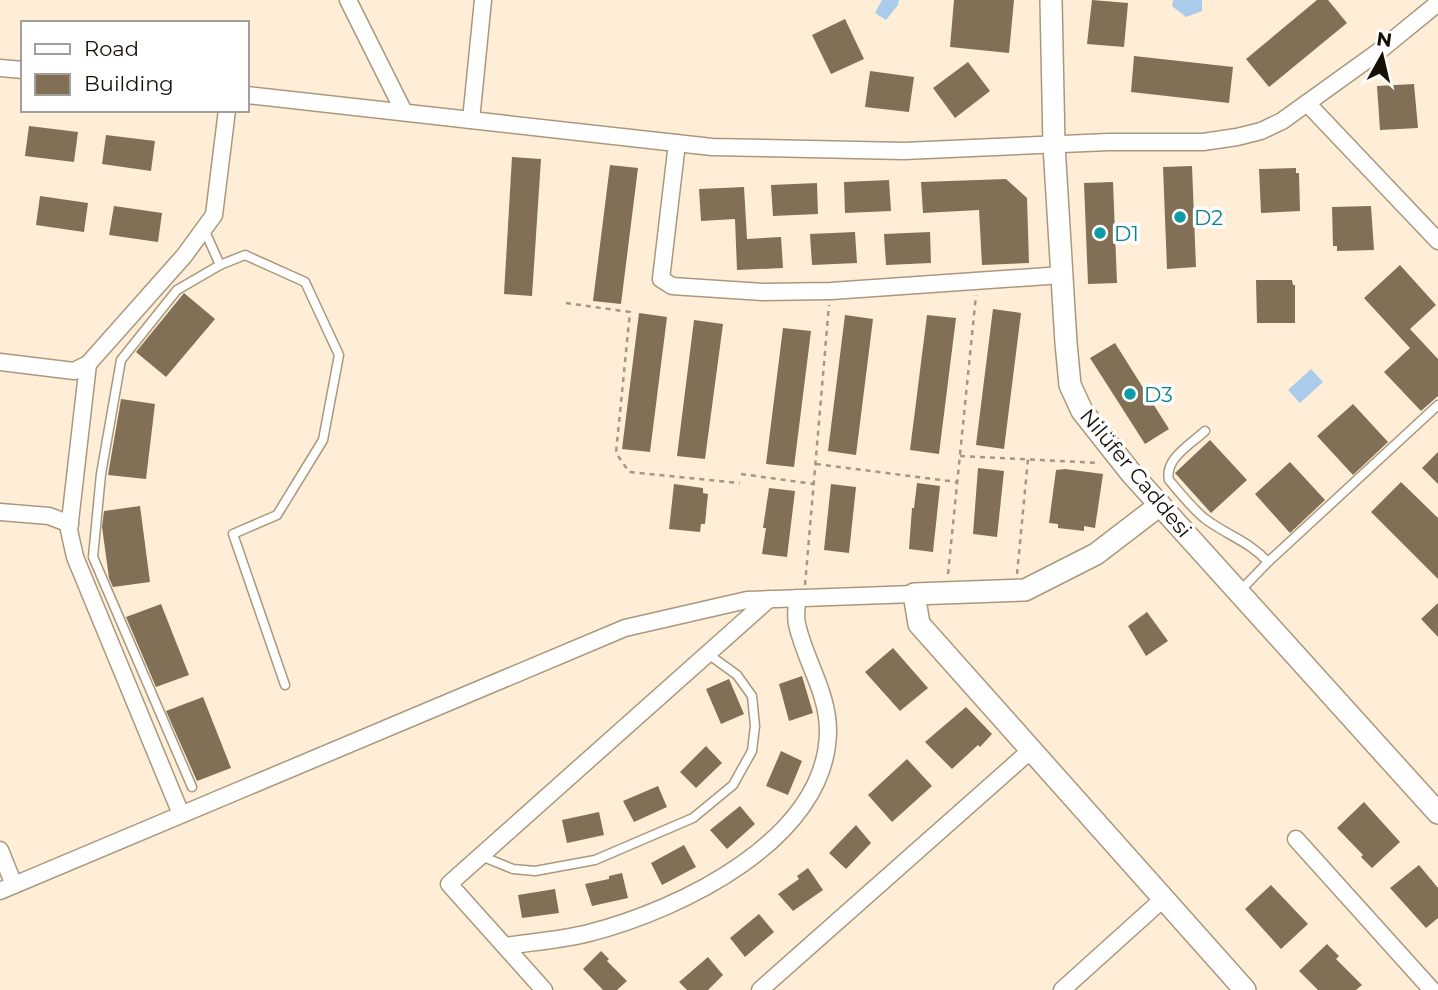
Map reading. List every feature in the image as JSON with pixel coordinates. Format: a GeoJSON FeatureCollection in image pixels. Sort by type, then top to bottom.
{"type":"FeatureCollection","features":[{"type":"Feature","properties":{"kind":"street"},"geometry":{"type":"LineString","coordinates":[[348,0],[404,112]]}},
{"type":"Feature","properties":{"kind":"street"},"geometry":{"type":"LineString","coordinates":[[471,120],[484,0]]}},
{"type":"Feature","properties":{"kind":"street","name":"Nilüfer Caddesi"},"geometry":{"type":"LineString","coordinates":[[1051,0],[1054,145],[1070,385],[1082,411],[1160,505],[1438,813]]}},
{"type":"Feature","properties":{"kind":"street"},"geometry":{"type":"LineString","coordinates":[[248,95],[712,147],[853,150],[1109,142],[1203,142],[1261,131],[1282,121],[1378,52],[1438,3]]}},
{"type":"Feature","properties":{"kind":"street"},"geometry":{"type":"LineString","coordinates":[[0,68],[21,70]]}},
{"type":"Feature","properties":{"kind":"street"},"geometry":{"type":"LineString","coordinates":[[1307,103],[1438,241]]}},
{"type":"Feature","properties":{"kind":"street"},"geometry":{"type":"LineString","coordinates":[[0,362],[74,371],[88,365],[184,256],[214,215],[227,112]]}},
{"type":"Feature","properties":{"kind":"street"},"geometry":{"type":"LineString","coordinates":[[677,143],[661,279],[673,286],[763,292],[831,292],[1062,275]]}},
{"type":"Feature","properties":{"kind":"street"},"geometry":{"type":"LineString","coordinates":[[88,365],[70,524],[75,556],[181,814]]}},
{"type":"Feature","properties":{"kind":"street"},"geometry":{"type":"LineString","coordinates":[[0,850],[7,888],[625,628],[747,600],[1025,590],[1096,554],[1160,505]]}},
{"type":"Feature","properties":{"kind":"street"},"geometry":{"type":"LineString","coordinates":[[0,512],[49,516],[70,524]]}},
{"type":"Feature","properties":{"kind":"street"},"geometry":{"type":"LineString","coordinates":[[914,594],[919,624],[1245,990]]}},
{"type":"Feature","properties":{"kind":"street"},"geometry":{"type":"LineString","coordinates":[[505,946],[587,934],[639,918],[704,889],[764,848],[803,808],[822,769],[828,730],[821,689],[797,624],[800,598]]}},
{"type":"Feature","properties":{"kind":"street"},"geometry":{"type":"LineString","coordinates":[[544,990],[449,884],[769,599]]}},
{"type":"Feature","properties":{"kind":"street"},"geometry":{"type":"LineString","coordinates":[[760,990],[1031,750]]}},
{"type":"Feature","properties":{"kind":"street"},"geometry":{"type":"LineString","coordinates":[[1296,839],[1432,990]]}},
{"type":"Feature","properties":{"kind":"street"},"geometry":{"type":"LineString","coordinates":[[1073,986],[1163,899]]}},
{"type":"Feature","properties":{"kind":"lane"},"geometry":{"type":"LineString","coordinates":[[204,229],[220,265]]}},
{"type":"Feature","properties":{"kind":"lane"},"geometry":{"type":"LineString","coordinates":[[192,787],[93,557],[101,474],[121,360],[177,290],[220,265],[245,255],[305,282],[339,355],[323,440],[277,515],[233,534],[285,685]]}},
{"type":"Feature","properties":{"kind":"lane"},"geometry":{"type":"LineString","coordinates":[[1239,592],[1438,405]]}},
{"type":"Feature","properties":{"kind":"lane"},"geometry":{"type":"LineString","coordinates":[[1205,432],[1170,463],[1169,480],[1202,516],[1227,534],[1255,547],[1268,562]]}},
{"type":"Feature","properties":{"kind":"lane"},"geometry":{"type":"LineString","coordinates":[[481,856],[513,869],[535,870],[595,860],[693,818],[733,785],[752,751],[755,726],[752,696],[737,675],[708,654]]}},
{"type":"Feature","properties":{"kind":"path"},"geometry":{"type":"LineString","coordinates":[[947,593],[977,281]]}},
{"type":"Feature","properties":{"kind":"path"},"geometry":{"type":"LineString","coordinates":[[800,598],[814,485],[831,292]]}},
{"type":"Feature","properties":{"kind":"path"},"geometry":{"type":"LineString","coordinates":[[566,303],[630,312],[616,453],[629,471],[740,483]]}},
{"type":"Feature","properties":{"kind":"path"},"geometry":{"type":"LineString","coordinates":[[960,456],[1124,464]]}},
{"type":"Feature","properties":{"kind":"path"},"geometry":{"type":"LineString","coordinates":[[1015,591],[1028,459]]}},
{"type":"Feature","properties":{"kind":"path"},"geometry":{"type":"LineString","coordinates":[[816,464],[957,482]]}},
{"type":"Feature","properties":{"kind":"path"},"geometry":{"type":"LineString","coordinates":[[741,474],[814,485]]}},
{"type":"Feature","properties":{"kind":"water"},"geometry":{"type":"Polygon","coordinates":[[[882,0],[899,0],[886,20],[875,13],[882,0]]]}},
{"type":"Feature","properties":{"kind":"water"},"geometry":{"type":"Polygon","coordinates":[[[1173,0],[1202,0],[1202,11],[1186,17],[1172,6],[1173,0]]]}},
{"type":"Feature","properties":{"kind":"water"},"geometry":{"type":"Polygon","coordinates":[[[1311,369],[1323,382],[1300,403],[1288,390],[1311,369]]]}},
{"type":"Feature","properties":{"kind":"building"},"geometry":{"type":"Polygon","coordinates":[[[954,0],[1014,0],[1009,53],[950,47],[954,0]]]}},
{"type":"Feature","properties":{"kind":"building"},"geometry":{"type":"Polygon","coordinates":[[[1092,0],[1128,3],[1124,47],[1087,44],[1092,0]]]}},
{"type":"Feature","properties":{"kind":"building"},"geometry":{"type":"Polygon","coordinates":[[[1317,0],[1328,0],[1347,23],[1269,87],[1246,59],[1317,0]]]}},
{"type":"Feature","properties":{"kind":"building"},"geometry":{"type":"Polygon","coordinates":[[[845,19],[864,59],[831,74],[812,35],[845,19]]]}},
{"type":"Feature","properties":{"kind":"building"},"geometry":{"type":"Polygon","coordinates":[[[1134,56],[1233,67],[1229,103],[1131,92],[1134,56]]]}},
{"type":"Feature","properties":{"kind":"building"},"geometry":{"type":"Polygon","coordinates":[[[968,62],[990,91],[955,118],[933,88],[968,62]]]}},
{"type":"Feature","properties":{"kind":"building"},"geometry":{"type":"Polygon","coordinates":[[[870,71],[914,77],[909,112],[865,107],[870,71]]]}},
{"type":"Feature","properties":{"kind":"building"},"geometry":{"type":"Polygon","coordinates":[[[1414,84],[1418,128],[1380,130],[1377,86],[1414,84]]]}},
{"type":"Feature","properties":{"kind":"building"},"geometry":{"type":"Polygon","coordinates":[[[29,126],[78,132],[74,162],[25,156],[29,126]]]}},
{"type":"Feature","properties":{"kind":"building"},"geometry":{"type":"Polygon","coordinates":[[[106,135],[155,141],[151,171],[102,164],[106,135]]]}},
{"type":"Feature","properties":{"kind":"building"},"geometry":{"type":"Polygon","coordinates":[[[512,157],[541,159],[532,296],[504,294],[512,157]]]}},
{"type":"Feature","properties":{"kind":"building"},"geometry":{"type":"Polygon","coordinates":[[[610,165],[638,168],[621,304],[593,301],[610,165]]]}},
{"type":"Feature","properties":{"kind":"building","name":"D2"},"geometry":{"type":"Polygon","coordinates":[[[1192,166],[1196,267],[1167,269],[1163,167],[1192,166]]]}},
{"type":"Feature","properties":{"kind":"building"},"geometry":{"type":"Polygon","coordinates":[[[1296,168],[1296,173],[1299,173],[1300,211],[1261,213],[1259,169],[1296,168]]]}},
{"type":"Feature","properties":{"kind":"building"},"geometry":{"type":"Polygon","coordinates":[[[1006,179],[1027,198],[1029,263],[982,265],[979,210],[923,213],[921,182],[1006,179]]]}},
{"type":"Feature","properties":{"kind":"building"},"geometry":{"type":"Polygon","coordinates":[[[889,180],[891,211],[845,213],[844,182],[889,180]]]}},
{"type":"Feature","properties":{"kind":"building","name":"D1"},"geometry":{"type":"Polygon","coordinates":[[[1113,182],[1117,283],[1088,284],[1084,183],[1113,182]]]}},
{"type":"Feature","properties":{"kind":"building"},"geometry":{"type":"Polygon","coordinates":[[[817,183],[818,214],[773,216],[771,185],[817,183]]]}},
{"type":"Feature","properties":{"kind":"building"},"geometry":{"type":"Polygon","coordinates":[[[744,187],[747,239],[781,237],[783,268],[737,270],[735,219],[701,221],[699,189],[744,187]]]}},
{"type":"Feature","properties":{"kind":"building"},"geometry":{"type":"Polygon","coordinates":[[[40,196],[88,203],[84,232],[36,225],[40,196]]]}},
{"type":"Feature","properties":{"kind":"building"},"geometry":{"type":"Polygon","coordinates":[[[114,206],[162,213],[158,242],[109,235],[114,206]]]}},
{"type":"Feature","properties":{"kind":"building"},"geometry":{"type":"Polygon","coordinates":[[[1371,206],[1374,250],[1337,251],[1337,246],[1333,246],[1332,207],[1371,206]]]}},
{"type":"Feature","properties":{"kind":"building"},"geometry":{"type":"Polygon","coordinates":[[[855,232],[857,263],[812,265],[810,234],[855,232]]]}},
{"type":"Feature","properties":{"kind":"building"},"geometry":{"type":"Polygon","coordinates":[[[930,232],[931,263],[886,265],[884,234],[930,232]]]}},
{"type":"Feature","properties":{"kind":"building"},"geometry":{"type":"Polygon","coordinates":[[[1400,265],[1436,305],[1410,329],[1438,359],[1438,396],[1421,411],[1384,372],[1410,348],[1364,298],[1400,265]]]}},
{"type":"Feature","properties":{"kind":"building"},"geometry":{"type":"Polygon","coordinates":[[[1256,280],[1292,280],[1295,285],[1295,323],[1257,323],[1256,280]]]}},
{"type":"Feature","properties":{"kind":"building"},"geometry":{"type":"Polygon","coordinates":[[[184,293],[215,319],[166,377],[136,352],[184,293]]]}},
{"type":"Feature","properties":{"kind":"building"},"geometry":{"type":"Polygon","coordinates":[[[993,309],[1021,313],[1004,449],[976,445],[993,309]]]}},
{"type":"Feature","properties":{"kind":"building"},"geometry":{"type":"Polygon","coordinates":[[[639,313],[667,317],[650,452],[622,449],[639,313]]]}},
{"type":"Feature","properties":{"kind":"building"},"geometry":{"type":"Polygon","coordinates":[[[845,315],[873,319],[856,455],[828,451],[845,315]]]}},
{"type":"Feature","properties":{"kind":"building"},"geometry":{"type":"Polygon","coordinates":[[[927,315],[956,318],[939,454],[910,450],[927,315]]]}},
{"type":"Feature","properties":{"kind":"building"},"geometry":{"type":"Polygon","coordinates":[[[694,320],[723,324],[705,459],[677,456],[694,320]]]}},
{"type":"Feature","properties":{"kind":"building"},"geometry":{"type":"Polygon","coordinates":[[[783,328],[811,331],[794,467],[766,464],[783,328]]]}},
{"type":"Feature","properties":{"kind":"building","name":"D3"},"geometry":{"type":"Polygon","coordinates":[[[1115,343],[1169,429],[1145,444],[1090,358],[1115,343]]]}},
{"type":"Feature","properties":{"kind":"building"},"geometry":{"type":"Polygon","coordinates":[[[121,399],[155,404],[146,479],[108,475],[121,399]]]}},
{"type":"Feature","properties":{"kind":"building"},"geometry":{"type":"Polygon","coordinates":[[[1353,404],[1388,442],[1353,475],[1317,436],[1353,404]]]}},
{"type":"Feature","properties":{"kind":"building"},"geometry":{"type":"Polygon","coordinates":[[[1210,440],[1247,480],[1211,513],[1175,473],[1210,440]]]}},
{"type":"Feature","properties":{"kind":"building"},"geometry":{"type":"Polygon","coordinates":[[[1438,452],[1438,484],[1422,468],[1438,452]]]}},
{"type":"Feature","properties":{"kind":"building"},"geometry":{"type":"Polygon","coordinates":[[[1290,462],[1325,500],[1290,533],[1255,494],[1290,462]]]}},
{"type":"Feature","properties":{"kind":"building"},"geometry":{"type":"Polygon","coordinates":[[[978,468],[1004,471],[997,537],[973,534],[978,468]]]}},
{"type":"Feature","properties":{"kind":"building"},"geometry":{"type":"Polygon","coordinates":[[[1056,470],[1103,474],[1095,528],[1084,526],[1084,531],[1058,528],[1058,524],[1049,523],[1056,470]]]}},
{"type":"Feature","properties":{"kind":"building"},"geometry":{"type":"Polygon","coordinates":[[[1401,482],[1438,518],[1438,579],[1371,512],[1401,482]]]}},
{"type":"Feature","properties":{"kind":"building"},"geometry":{"type":"Polygon","coordinates":[[[917,483],[940,486],[933,552],[909,549],[917,483]]]}},
{"type":"Feature","properties":{"kind":"building"},"geometry":{"type":"Polygon","coordinates":[[[674,484],[703,488],[703,493],[708,494],[705,524],[701,524],[700,532],[669,529],[674,484]]]}},
{"type":"Feature","properties":{"kind":"building"},"geometry":{"type":"Polygon","coordinates":[[[831,484],[856,487],[849,553],[824,550],[831,484]]]}},
{"type":"Feature","properties":{"kind":"building"},"geometry":{"type":"Polygon","coordinates":[[[769,488],[795,491],[787,557],[762,554],[769,488]]]}},
{"type":"Feature","properties":{"kind":"building"},"geometry":{"type":"Polygon","coordinates":[[[140,506],[150,582],[113,587],[109,578],[102,527],[104,511],[140,506]]]}},
{"type":"Feature","properties":{"kind":"building"},"geometry":{"type":"Polygon","coordinates":[[[1438,603],[1438,637],[1421,619],[1438,603]]]}},
{"type":"Feature","properties":{"kind":"building"},"geometry":{"type":"Polygon","coordinates":[[[161,604],[189,675],[156,687],[126,617],[161,604]]]}},
{"type":"Feature","properties":{"kind":"building"},"geometry":{"type":"Polygon","coordinates":[[[1147,612],[1168,641],[1146,656],[1128,626],[1147,612]]]}},
{"type":"Feature","properties":{"kind":"building"},"geometry":{"type":"Polygon","coordinates":[[[893,648],[928,688],[900,711],[865,672],[893,648]]]}},
{"type":"Feature","properties":{"kind":"building"},"geometry":{"type":"Polygon","coordinates":[[[802,676],[813,713],[789,721],[779,684],[802,676]]]}},
{"type":"Feature","properties":{"kind":"building"},"geometry":{"type":"Polygon","coordinates":[[[729,679],[744,714],[721,724],[706,689],[729,679]]]}},
{"type":"Feature","properties":{"kind":"building"},"geometry":{"type":"Polygon","coordinates":[[[203,697],[231,768],[197,781],[166,711],[203,697]]]}},
{"type":"Feature","properties":{"kind":"building"},"geometry":{"type":"Polygon","coordinates":[[[966,707],[992,734],[952,769],[925,742],[966,707]]]}},
{"type":"Feature","properties":{"kind":"building"},"geometry":{"type":"Polygon","coordinates":[[[706,746],[722,763],[696,788],[680,772],[706,746]]]}},
{"type":"Feature","properties":{"kind":"building"},"geometry":{"type":"Polygon","coordinates":[[[781,751],[802,761],[788,795],[766,786],[781,751]]]}},
{"type":"Feature","properties":{"kind":"building"},"geometry":{"type":"Polygon","coordinates":[[[907,759],[932,786],[892,822],[868,795],[907,759]]]}},
{"type":"Feature","properties":{"kind":"building"},"geometry":{"type":"Polygon","coordinates":[[[658,786],[667,807],[634,822],[623,801],[658,786]]]}},
{"type":"Feature","properties":{"kind":"building"},"geometry":{"type":"Polygon","coordinates":[[[1364,802],[1400,842],[1372,868],[1337,828],[1364,802]]]}},
{"type":"Feature","properties":{"kind":"building"},"geometry":{"type":"Polygon","coordinates":[[[740,806],[755,824],[727,849],[710,830],[740,806]]]}},
{"type":"Feature","properties":{"kind":"building"},"geometry":{"type":"Polygon","coordinates":[[[599,812],[604,835],[567,843],[562,820],[599,812]]]}},
{"type":"Feature","properties":{"kind":"building"},"geometry":{"type":"Polygon","coordinates":[[[856,825],[871,843],[846,869],[829,853],[856,825]]]}},
{"type":"Feature","properties":{"kind":"building"},"geometry":{"type":"Polygon","coordinates":[[[684,845],[696,867],[662,885],[651,863],[684,845]]]}},
{"type":"Feature","properties":{"kind":"building"},"geometry":{"type":"Polygon","coordinates":[[[1419,865],[1438,888],[1438,918],[1426,928],[1390,888],[1419,865]]]}},
{"type":"Feature","properties":{"kind":"building"},"geometry":{"type":"Polygon","coordinates":[[[808,868],[823,890],[793,911],[778,894],[799,879],[797,876],[808,868]]]}},
{"type":"Feature","properties":{"kind":"building"},"geometry":{"type":"Polygon","coordinates":[[[622,873],[628,898],[592,906],[585,884],[622,873]]]}},
{"type":"Feature","properties":{"kind":"building"},"geometry":{"type":"Polygon","coordinates":[[[1271,885],[1308,924],[1281,949],[1245,909],[1271,885]]]}},
{"type":"Feature","properties":{"kind":"building"},"geometry":{"type":"Polygon","coordinates":[[[555,889],[559,913],[522,918],[518,895],[555,889]]]}},
{"type":"Feature","properties":{"kind":"building"},"geometry":{"type":"Polygon","coordinates":[[[759,914],[774,932],[745,957],[730,938],[759,914]]]}},
{"type":"Feature","properties":{"kind":"building"},"geometry":{"type":"Polygon","coordinates":[[[1327,944],[1339,956],[1336,959],[1362,985],[1356,990],[1318,990],[1299,971],[1327,944]]]}},
{"type":"Feature","properties":{"kind":"building"},"geometry":{"type":"Polygon","coordinates":[[[601,951],[627,981],[617,990],[603,990],[583,969],[601,951]]]}},
{"type":"Feature","properties":{"kind":"building"},"geometry":{"type":"Polygon","coordinates":[[[708,957],[723,975],[708,990],[687,990],[679,982],[708,957]]]}},
{"type":"Feature","properties":{"kind":"place","name":"D2"},"geometry":{"type":"Point","coordinates":[1180,217]}},
{"type":"Feature","properties":{"kind":"place","name":"D1"},"geometry":{"type":"Point","coordinates":[1100,233]}},
{"type":"Feature","properties":{"kind":"place","name":"D3"},"geometry":{"type":"Point","coordinates":[1130,394]}}]}
